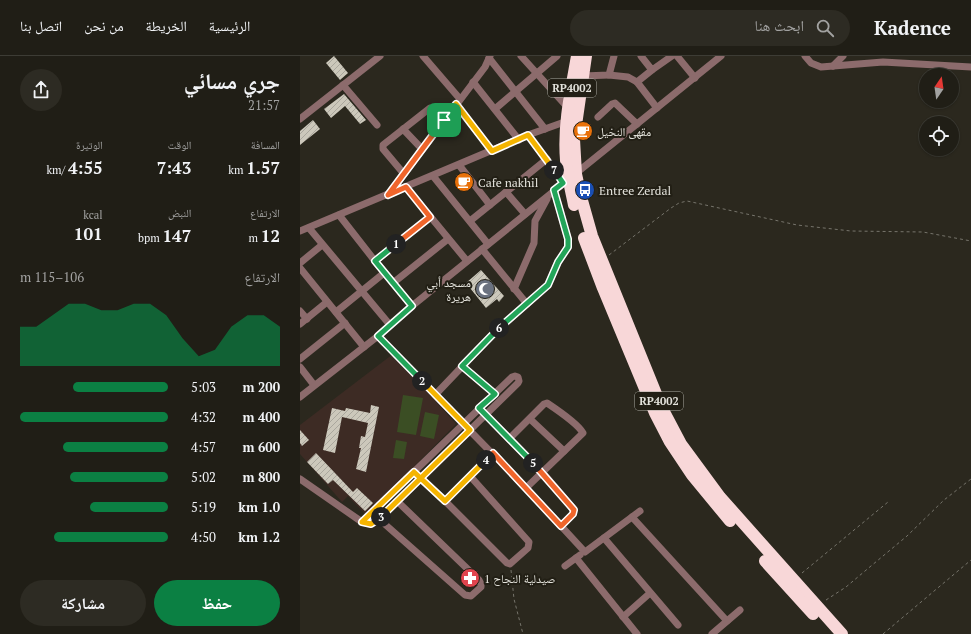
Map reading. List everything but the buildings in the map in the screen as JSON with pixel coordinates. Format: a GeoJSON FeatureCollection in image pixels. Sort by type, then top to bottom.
{"type":"FeatureCollection","features":[{"type":"Feature","properties":{"kind":"highway","name":"RP4002"},"geometry":{"type":"LineString","coordinates":[[577,56],[566,158],[569,179],[581,229],[603,288],[655,413],[670,442],[692,475],[711,499],[831,634]]}},
{"type":"Feature","properties":{"kind":"highway","name":"RP4002"},"geometry":{"type":"LineString","coordinates":[[570,116],[583,76],[586,56]]}},
{"type":"Feature","properties":{"kind":"highway","name":"RP4002"},"geometry":{"type":"LineString","coordinates":[[569,179],[661,406],[681,444],[720,497],[842,634]]}},
{"type":"Feature","properties":{"kind":"street"},"geometry":{"type":"LineString","coordinates":[[300,119],[380,56]]}},
{"type":"Feature","properties":{"kind":"street"},"geometry":{"type":"LineString","coordinates":[[423,56],[458,102],[492,151]]}},
{"type":"Feature","properties":{"kind":"street"},"geometry":{"type":"LineString","coordinates":[[300,231],[545,129],[570,116],[521,56]]}},
{"type":"Feature","properties":{"kind":"street"},"geometry":{"type":"LineString","coordinates":[[495,109],[557,56]]}},
{"type":"Feature","properties":{"kind":"street"},"geometry":{"type":"LineString","coordinates":[[609,75],[614,56]]}},
{"type":"Feature","properties":{"kind":"street"},"geometry":{"type":"LineString","coordinates":[[641,56],[652,70]]}},
{"type":"Feature","properties":{"kind":"street"},"geometry":{"type":"LineString","coordinates":[[637,82],[672,56]]}},
{"type":"Feature","properties":{"kind":"street"},"geometry":{"type":"LineString","coordinates":[[677,56],[695,78]]}},
{"type":"Feature","properties":{"kind":"street"},"geometry":{"type":"LineString","coordinates":[[805,56],[811,63],[818,67],[883,62],[971,67]]}},
{"type":"Feature","properties":{"kind":"street"},"geometry":{"type":"LineString","coordinates":[[388,195],[490,57],[545,129]]}},
{"type":"Feature","properties":{"kind":"street"},"geometry":{"type":"LineString","coordinates":[[832,66],[841,57]]}},
{"type":"Feature","properties":{"kind":"street"},"geometry":{"type":"LineString","coordinates":[[514,289],[534,243],[535,221],[548,197],[554,190],[695,78],[716,58]]}},
{"type":"Feature","properties":{"kind":"street"},"geometry":{"type":"LineString","coordinates":[[583,76],[609,75],[628,77],[637,82],[657,108]]}},
{"type":"Feature","properties":{"kind":"street"},"geometry":{"type":"LineString","coordinates":[[473,82],[519,140]]}},
{"type":"Feature","properties":{"kind":"street"},"geometry":{"type":"LineString","coordinates":[[343,85],[377,125]]}},
{"type":"Feature","properties":{"kind":"street"},"geometry":{"type":"LineString","coordinates":[[598,117],[615,103],[637,124]]}},
{"type":"Feature","properties":{"kind":"street"},"geometry":{"type":"LineString","coordinates":[[404,174],[382,147],[384,144],[430,108],[444,120]]}},
{"type":"Feature","properties":{"kind":"street"},"geometry":{"type":"LineString","coordinates":[[403,129],[422,149]]}},
{"type":"Feature","properties":{"kind":"street"},"geometry":{"type":"LineString","coordinates":[[528,135],[547,159],[569,179]]}},
{"type":"Feature","properties":{"kind":"street"},"geometry":{"type":"LineString","coordinates":[[470,222],[547,159]]}},
{"type":"Feature","properties":{"kind":"street"},"geometry":{"type":"LineString","coordinates":[[459,165],[490,205]]}},
{"type":"Feature","properties":{"kind":"street"},"geometry":{"type":"LineString","coordinates":[[433,176],[488,244]]}},
{"type":"Feature","properties":{"kind":"street"},"geometry":{"type":"LineString","coordinates":[[406,187],[467,261]]}},
{"type":"Feature","properties":{"kind":"street"},"geometry":{"type":"LineString","coordinates":[[554,190],[568,239],[568,247],[558,262],[548,285],[495,332],[435,395],[493,453],[585,552]]}},
{"type":"Feature","properties":{"kind":"street"},"geometry":{"type":"LineString","coordinates":[[506,192],[525,214]]}},
{"type":"Feature","properties":{"kind":"street"},"geometry":{"type":"LineString","coordinates":[[300,397],[378,336],[467,261],[548,197]]}},
{"type":"Feature","properties":{"kind":"street"},"geometry":{"type":"LineString","coordinates":[[339,215],[412,306]]}},
{"type":"Feature","properties":{"kind":"street"},"geometry":{"type":"LineString","coordinates":[[375,261],[430,217]]}},
{"type":"Feature","properties":{"kind":"street"},"geometry":{"type":"LineString","coordinates":[[309,228],[390,325]]}},
{"type":"Feature","properties":{"kind":"street"},"geometry":{"type":"LineString","coordinates":[[393,284],[448,239]]}},
{"type":"Feature","properties":{"kind":"street"},"geometry":{"type":"LineString","coordinates":[[300,263],[322,245]]}},
{"type":"Feature","properties":{"kind":"street"},"geometry":{"type":"LineString","coordinates":[[482,249],[527,304]]}},
{"type":"Feature","properties":{"kind":"street"},"geometry":{"type":"LineString","coordinates":[[300,268],[364,347]]}},
{"type":"Feature","properties":{"kind":"street"},"geometry":{"type":"LineString","coordinates":[[336,312],[384,273]]}},
{"type":"Feature","properties":{"kind":"street"},"geometry":{"type":"LineString","coordinates":[[300,324],[328,302]]}},
{"type":"Feature","properties":{"kind":"street"},"geometry":{"type":"LineString","coordinates":[[300,311],[307,319]]}},
{"type":"Feature","properties":{"kind":"street"},"geometry":{"type":"LineString","coordinates":[[300,359],[344,323]]}},
{"type":"Feature","properties":{"kind":"street"},"geometry":{"type":"LineString","coordinates":[[462,366],[495,394]]}},
{"type":"Feature","properties":{"kind":"street"},"geometry":{"type":"LineString","coordinates":[[300,367],[314,385]]}},
{"type":"Feature","properties":{"kind":"street"},"geometry":{"type":"LineString","coordinates":[[300,479],[362,522],[371,524],[379,519],[486,415],[518,383],[519,378],[512,376],[362,522]]}},
{"type":"Feature","properties":{"kind":"street"},"geometry":{"type":"LineString","coordinates":[[509,439],[544,404],[547,403],[583,433],[526,488]]}},
{"type":"Feature","properties":{"kind":"street"},"geometry":{"type":"LineString","coordinates":[[479,408],[542,473],[574,510],[573,514],[561,526]]}},
{"type":"Feature","properties":{"kind":"street"},"geometry":{"type":"LineString","coordinates":[[530,419],[564,451]]}},
{"type":"Feature","properties":{"kind":"street"},"geometry":{"type":"LineString","coordinates":[[445,501],[493,453]]}},
{"type":"Feature","properties":{"kind":"street"},"geometry":{"type":"LineString","coordinates":[[414,472],[507,563],[510,564],[528,548],[528,542],[470,476]]}},
{"type":"Feature","properties":{"kind":"street"},"geometry":{"type":"LineString","coordinates":[[379,519],[467,596],[471,596],[480,588],[481,584],[479,580],[397,501]]}},
{"type":"Feature","properties":{"kind":"street"},"geometry":{"type":"LineString","coordinates":[[566,566],[640,511]]}},
{"type":"Feature","properties":{"kind":"street"},"geometry":{"type":"LineString","coordinates":[[632,517],[727,621]]}},
{"type":"Feature","properties":{"kind":"street"},"geometry":{"type":"LineString","coordinates":[[604,538],[678,625]]}},
{"type":"Feature","properties":{"kind":"street"},"geometry":{"type":"LineString","coordinates":[[576,558],[637,634]]}},
{"type":"Feature","properties":{"kind":"street"},"geometry":{"type":"LineString","coordinates":[[623,617],[650,593]]}},
{"type":"Feature","properties":{"kind":"street"},"geometry":{"type":"LineString","coordinates":[[712,634],[740,610]]}},
{"type":"Feature","properties":{"kind":"path"},"geometry":{"type":"LineString","coordinates":[[602,261],[671,208],[679,203],[687,201],[797,225],[851,231],[923,232],[971,241]]}},
{"type":"Feature","properties":{"kind":"path"},"geometry":{"type":"LineString","coordinates":[[378,336],[435,395]]}},
{"type":"Feature","properties":{"kind":"path"},"geometry":{"type":"LineString","coordinates":[[818,607],[846,587],[907,536],[944,500],[971,479]]}},
{"type":"Feature","properties":{"kind":"path"},"geometry":{"type":"LineString","coordinates":[[794,580],[888,502]]}},
{"type":"Feature","properties":{"kind":"path"},"geometry":{"type":"LineString","coordinates":[[883,634],[971,560]]}},
{"type":"Feature","properties":{"kind":"path"},"geometry":{"type":"LineString","coordinates":[[512,563],[512,583],[523,634]]}},
{"type":"Feature","properties":{"kind":"shaded area"},"geometry":{"type":"Polygon","coordinates":[[[393,354],[456,424],[366,515],[348,496],[342,502],[300,454],[300,425],[393,354]]]}},
{"type":"Feature","properties":{"kind":"green space"},"geometry":{"type":"Polygon","coordinates":[[[403,395],[423,398],[416,435],[397,432],[403,395]]]}},
{"type":"Feature","properties":{"kind":"green space"},"geometry":{"type":"Polygon","coordinates":[[[425,412],[439,415],[434,439],[420,436],[425,412]]]}},
{"type":"Feature","properties":{"kind":"green space"},"geometry":{"type":"Polygon","coordinates":[[[396,440],[407,442],[404,459],[393,458],[396,440]]]}},
{"type":"Feature","properties":{"kind":"place","name":"مقهى النخيل"},"geometry":{"type":"Point","coordinates":[583,131]}},
{"type":"Feature","properties":{"kind":"place","name":"Cafe nakhil"},"geometry":{"type":"Point","coordinates":[464,182]}},
{"type":"Feature","properties":{"kind":"place","name":"Entree Zerdal"},"geometry":{"type":"Point","coordinates":[585,190]}},
{"type":"Feature","properties":{"kind":"place","name":"مسجد أبي هريرة"},"geometry":{"type":"Point","coordinates":[485,289]}},
{"type":"Feature","properties":{"kind":"place","name":"صيدلية النجاح 1"},"geometry":{"type":"Point","coordinates":[470,578]}},
{"type":"Feature","properties":{"kind":"route"},"geometry":{"type":"LineString","coordinates":[[444,120],[388,195],[406,187],[430,217],[375,261],[412,306],[378,336],[470,430],[420,479],[397,501],[376,522],[371,524],[362,522],[414,472],[420,479],[445,501],[493,453],[561,526],[573,514],[574,508],[479,408],[495,394],[462,366],[482,344],[548,285],[551,280],[560,257],[568,247],[568,239],[554,190],[563,183],[547,159],[528,135],[492,151],[456,104],[444,120]]}}]}
